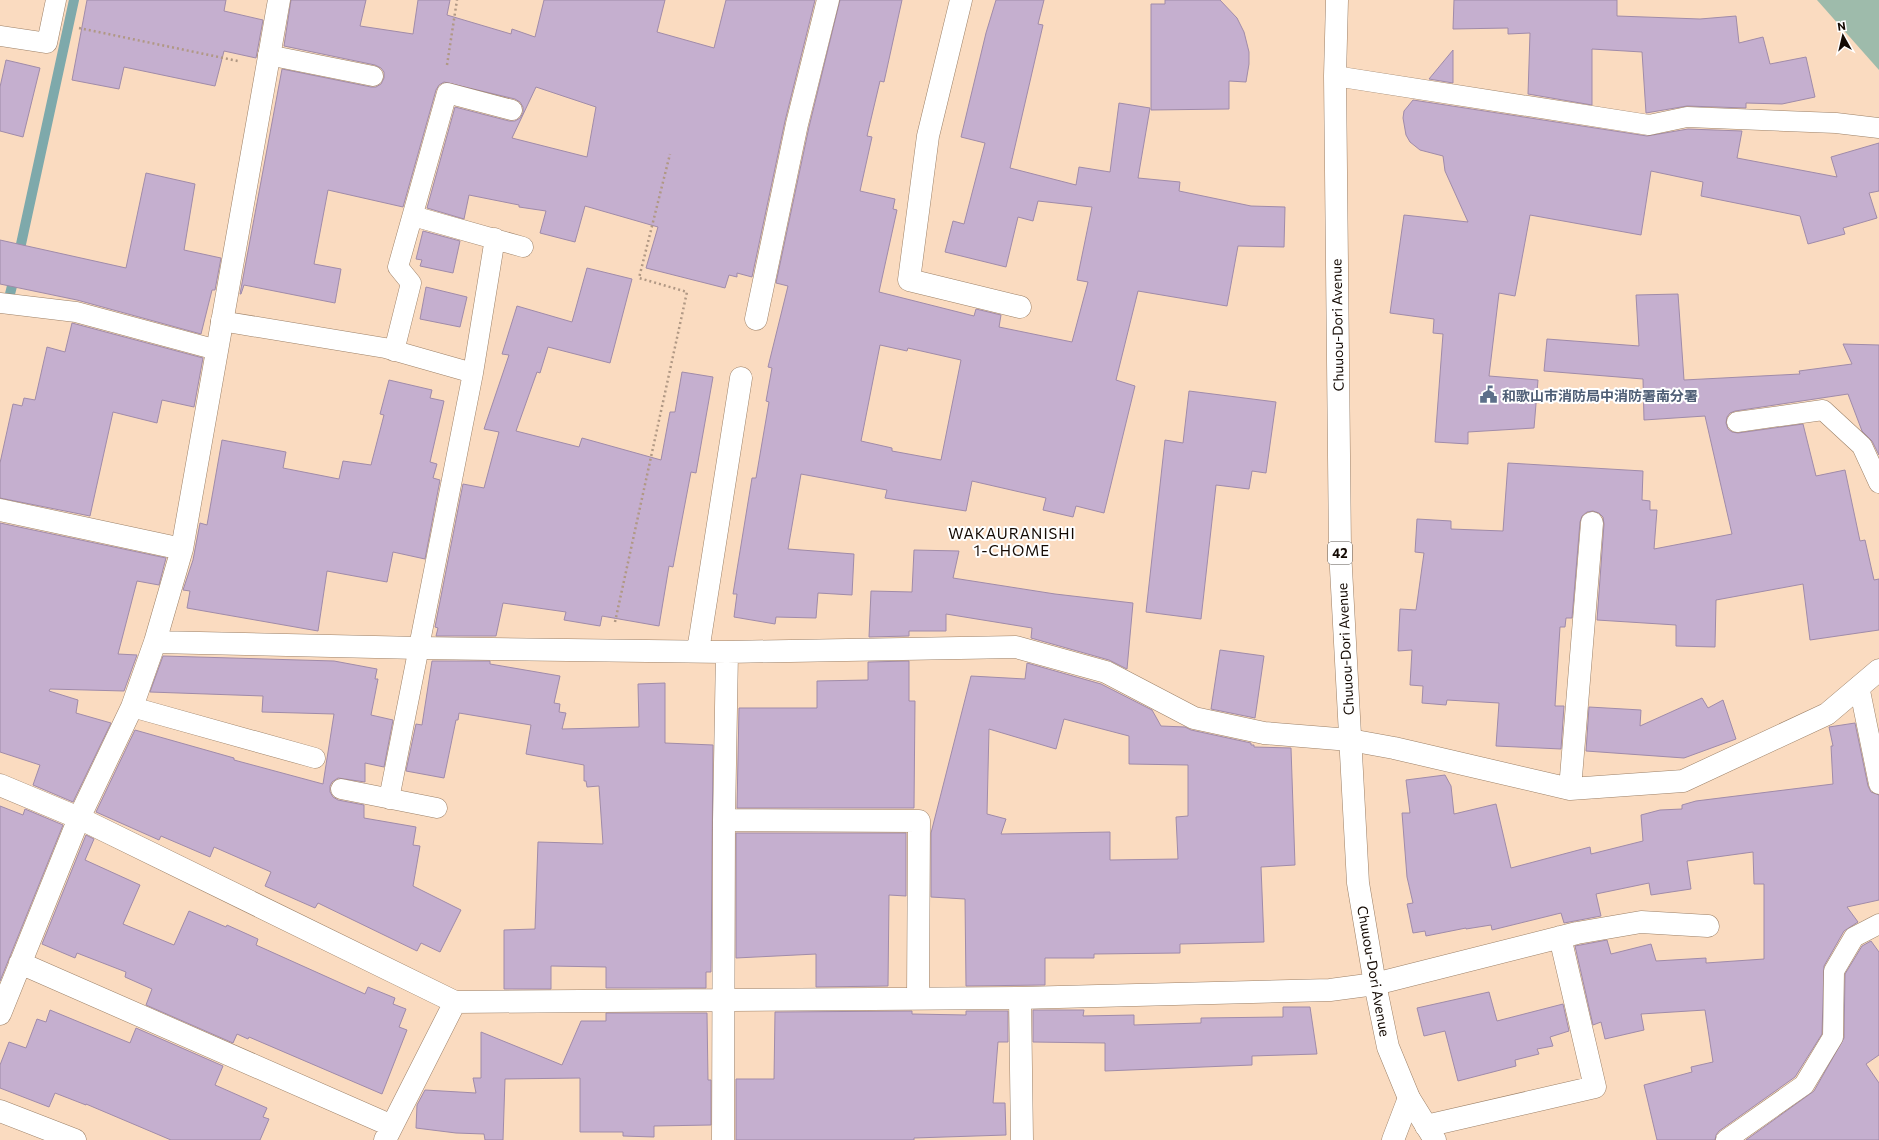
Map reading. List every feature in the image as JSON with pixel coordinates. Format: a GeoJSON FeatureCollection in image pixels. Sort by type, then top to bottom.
{"type":"FeatureCollection","features":[{"type":"Feature","properties":{"kind":"main road"},"geometry":{"type":"LineString","coordinates":[[0,1014],[79,818],[132,707],[155,642],[182,549],[221,321],[279,0]]}},
{"type":"Feature","properties":{"kind":"main road"},"geometry":{"type":"LineString","coordinates":[[756,319],[797,124],[828,0]]}},
{"type":"Feature","properties":{"kind":"main road"},"geometry":{"type":"LineString","coordinates":[[961,0],[928,136],[909,280],[1020,307]]}},
{"type":"Feature","properties":{"kind":"main road","name":"Chuuou-Dori Avenue"},"geometry":{"type":"LineString","coordinates":[[1337,0],[1335,76],[1340,550],[1358,883],[1374,984],[1388,1047],[1410,1098],[1430,1133]]}},
{"type":"Feature","properties":{"kind":"main road"},"geometry":{"type":"LineString","coordinates":[[698,651],[742,378]]}},
{"type":"Feature","properties":{"kind":"main road"},"geometry":{"type":"LineString","coordinates":[[0,510],[182,549]]}},
{"type":"Feature","properties":{"kind":"main road"},"geometry":{"type":"LineString","coordinates":[[1570,789],[1592,523]]}},
{"type":"Feature","properties":{"kind":"main road"},"geometry":{"type":"LineString","coordinates":[[155,642],[419,648],[727,652],[1016,647],[1106,672],[1194,718],[1264,733],[1350,740],[1394,748],[1570,789],[1683,781],[1826,714],[1879,670]]}},
{"type":"Feature","properties":{"kind":"main road"},"geometry":{"type":"LineString","coordinates":[[723,1140],[724,820],[727,652]]}},
{"type":"Feature","properties":{"kind":"main road"},"geometry":{"type":"LineString","coordinates":[[0,785],[79,818],[455,1002],[1020,998],[1330,990],[1374,984],[1560,937],[1641,922],[1708,926]]}},
{"type":"Feature","properties":{"kind":"main road"},"geometry":{"type":"LineString","coordinates":[[724,820],[919,821],[918,998]]}},
{"type":"Feature","properties":{"kind":"main road"},"geometry":{"type":"LineString","coordinates":[[1430,1133],[1595,1087],[1560,937]]}},
{"type":"Feature","properties":{"kind":"main road"},"geometry":{"type":"LineString","coordinates":[[20,963],[389,1133],[455,1002]]}},
{"type":"Feature","properties":{"kind":"main road"},"geometry":{"type":"LineString","coordinates":[[1020,998],[1022,1140]]}},
{"type":"Feature","properties":{"kind":"main road"},"geometry":{"type":"LineString","coordinates":[[1393,1140],[1410,1098]]}},
{"type":"Feature","properties":{"kind":"main road"},"geometry":{"type":"LineString","coordinates":[[0,1112],[75,1140]]}},
{"type":"Feature","properties":{"kind":"lane"},"geometry":{"type":"LineString","coordinates":[[0,36],[48,43],[56,0]]}},
{"type":"Feature","properties":{"kind":"lane"},"geometry":{"type":"LineString","coordinates":[[267,61],[373,76]]}},
{"type":"Feature","properties":{"kind":"lane"},"geometry":{"type":"LineString","coordinates":[[1335,76],[1649,125],[1687,117],[1836,123],[1879,128]]}},
{"type":"Feature","properties":{"kind":"lane"},"geometry":{"type":"LineString","coordinates":[[394,351],[411,283],[398,267],[447,93],[512,110]]}},
{"type":"Feature","properties":{"kind":"lane"},"geometry":{"type":"LineString","coordinates":[[413,216],[523,247]]}},
{"type":"Feature","properties":{"kind":"lane"},"geometry":{"type":"LineString","coordinates":[[389,799],[473,373],[495,238]]}},
{"type":"Feature","properties":{"kind":"lane"},"geometry":{"type":"LineString","coordinates":[[0,303],[76,312],[216,350]]}},
{"type":"Feature","properties":{"kind":"lane"},"geometry":{"type":"LineString","coordinates":[[221,321],[384,348],[473,373]]}},
{"type":"Feature","properties":{"kind":"lane"},"geometry":{"type":"LineString","coordinates":[[1737,422],[1822,410],[1862,446],[1879,483]]}},
{"type":"Feature","properties":{"kind":"lane"},"geometry":{"type":"LineString","coordinates":[[1859,686],[1879,784]]}},
{"type":"Feature","properties":{"kind":"lane"},"geometry":{"type":"LineString","coordinates":[[132,707],[315,758]]}},
{"type":"Feature","properties":{"kind":"lane"},"geometry":{"type":"LineString","coordinates":[[341,789],[438,808]]}},
{"type":"Feature","properties":{"kind":"lane"},"geometry":{"type":"LineString","coordinates":[[1726,1140],[1804,1085],[1833,1037],[1834,971],[1854,937],[1879,924]]}},
{"type":"Feature","properties":{"kind":"path"},"geometry":{"type":"LineString","coordinates":[[447,93],[446,66],[457,0]]}},
{"type":"Feature","properties":{"kind":"path"},"geometry":{"type":"LineString","coordinates":[[79,28],[267,61]]}},
{"type":"Feature","properties":{"kind":"path"},"geometry":{"type":"LineString","coordinates":[[608,650],[686,292],[639,278],[670,154]]}},
{"type":"Feature","properties":{"kind":"green space"},"geometry":{"type":"Polygon","coordinates":[[[1817,0],[1879,0],[1879,70],[1817,0]]]}},
{"type":"Feature","properties":{"kind":"building"},"geometry":{"type":"Polygon","coordinates":[[[87,0],[226,0],[224,11],[263,20],[256,58],[224,51],[215,86],[124,67],[119,89],[72,80],[87,0]]]}},
{"type":"Feature","properties":{"kind":"building"},"geometry":{"type":"Polygon","coordinates":[[[291,0],[366,0],[360,26],[413,34],[418,0],[450,0],[447,15],[511,34],[512,29],[535,37],[544,0],[665,0],[657,32],[714,48],[726,0],[815,0],[785,121],[752,277],[737,273],[737,277],[729,275],[725,288],[646,268],[658,227],[585,206],[575,242],[540,233],[546,211],[519,207],[519,205],[469,195],[464,219],[427,208],[455,107],[509,121],[515,121],[520,118],[523,113],[523,107],[520,102],[515,99],[444,82],[439,85],[436,90],[403,207],[328,190],[314,264],[341,269],[335,303],[244,285],[240,294],[282,69],[371,87],[376,87],[381,84],[384,78],[384,72],[381,68],[375,65],[284,46],[291,0]],[[536,87],[512,138],[587,157],[596,107],[536,87]]]}},
{"type":"Feature","properties":{"kind":"building"},"geometry":{"type":"Polygon","coordinates":[[[840,0],[902,0],[884,82],[880,81],[867,136],[872,137],[860,191],[895,199],[893,209],[897,210],[879,292],[974,316],[976,309],[1001,315],[999,327],[1072,342],[1088,282],[1077,280],[1092,207],[1038,201],[1033,221],[1018,217],[1006,267],[945,252],[953,221],[964,224],[985,143],[961,137],[986,33],[996,0],[1044,0],[1038,24],[1043,25],[1010,168],[1076,185],[1079,167],[1110,172],[1119,103],[1150,108],[1138,178],[1180,182],[1179,191],[1251,206],[1285,207],[1284,247],[1238,246],[1227,306],[1138,291],[1116,380],[1135,386],[1104,513],[1076,506],[1073,517],[1043,510],[1046,498],[972,481],[966,511],[885,498],[887,490],[801,474],[788,549],[854,554],[852,595],[818,593],[816,618],[776,617],[775,624],[734,617],[737,594],[733,594],[752,478],[756,478],[769,402],[766,401],[772,368],[768,367],[788,286],[776,283],[809,127],[840,0]],[[880,345],[861,441],[892,448],[892,451],[941,460],[961,360],[908,348],[907,351],[880,345]]]}},
{"type":"Feature","properties":{"kind":"building"},"geometry":{"type":"Polygon","coordinates":[[[1165,0],[1220,0],[1237,18],[1244,32],[1249,52],[1249,64],[1246,82],[1229,81],[1229,109],[1151,110],[1151,4],[1165,4],[1165,0]]]}},
{"type":"Feature","properties":{"kind":"building"},"geometry":{"type":"Polygon","coordinates":[[[1454,0],[1617,0],[1617,16],[1700,19],[1736,16],[1739,43],[1763,37],[1770,64],[1806,57],[1815,97],[1782,104],[1746,103],[1746,108],[1687,106],[1646,113],[1642,52],[1592,49],[1592,105],[1528,94],[1530,33],[1508,34],[1508,28],[1453,29],[1454,0]]]}},
{"type":"Feature","properties":{"kind":"building"},"geometry":{"type":"Polygon","coordinates":[[[1453,50],[1453,83],[1429,79],[1453,50]]]}},
{"type":"Feature","properties":{"kind":"building"},"geometry":{"type":"Polygon","coordinates":[[[6,60],[40,68],[23,137],[0,131],[0,87],[6,60]]]}},
{"type":"Feature","properties":{"kind":"building"},"geometry":{"type":"Polygon","coordinates":[[[1413,100],[1647,136],[1688,129],[1742,131],[1737,158],[1837,177],[1831,157],[1879,143],[1879,191],[1869,193],[1877,218],[1843,228],[1845,234],[1808,244],[1800,216],[1701,196],[1703,182],[1651,171],[1641,235],[1530,215],[1515,296],[1499,293],[1489,376],[1538,380],[1534,428],[1468,432],[1468,444],[1435,442],[1443,334],[1433,333],[1434,319],[1390,313],[1404,215],[1468,222],[1445,171],[1443,156],[1420,150],[1410,142],[1406,135],[1403,118],[1404,111],[1413,100]]]}},
{"type":"Feature","properties":{"kind":"building"},"geometry":{"type":"Polygon","coordinates":[[[146,173],[195,184],[184,250],[221,258],[215,290],[212,290],[201,334],[77,300],[0,284],[0,240],[126,268],[146,173]]]}},
{"type":"Feature","properties":{"kind":"building"},"geometry":{"type":"Polygon","coordinates":[[[423,231],[460,241],[453,273],[420,266],[422,260],[416,259],[423,231]]]}},
{"type":"Feature","properties":{"kind":"building"},"geometry":{"type":"Polygon","coordinates":[[[587,268],[632,279],[610,363],[548,347],[540,373],[537,372],[516,431],[579,447],[582,438],[661,460],[670,412],[675,412],[682,372],[713,377],[696,473],[691,472],[673,567],[669,566],[659,626],[602,616],[600,626],[564,620],[566,612],[503,603],[496,636],[436,636],[438,628],[435,627],[463,484],[484,488],[499,432],[484,429],[509,355],[502,354],[517,306],[572,322],[587,268]]]}},
{"type":"Feature","properties":{"kind":"building"},"geometry":{"type":"Polygon","coordinates":[[[426,287],[467,297],[460,327],[420,319],[426,287]]]}},
{"type":"Feature","properties":{"kind":"building"},"geometry":{"type":"Polygon","coordinates":[[[1678,294],[1684,380],[1800,374],[1799,371],[1852,364],[1843,344],[1879,345],[1879,455],[1872,441],[1862,431],[1848,394],[1735,411],[1730,413],[1727,417],[1726,423],[1728,429],[1732,432],[1738,433],[1803,424],[1816,476],[1845,470],[1860,541],[1865,540],[1874,580],[1879,579],[1879,630],[1810,640],[1803,584],[1716,600],[1715,647],[1676,646],[1676,625],[1597,620],[1604,524],[1603,517],[1599,513],[1593,511],[1587,512],[1582,516],[1580,522],[1572,618],[1566,618],[1565,627],[1560,627],[1555,706],[1564,706],[1561,749],[1496,746],[1499,703],[1447,700],[1446,705],[1422,703],[1423,686],[1410,685],[1412,650],[1398,651],[1400,609],[1416,610],[1424,553],[1415,552],[1417,519],[1451,521],[1451,529],[1503,531],[1508,463],[1643,471],[1642,500],[1650,501],[1650,510],[1657,510],[1654,549],[1732,534],[1705,416],[1644,420],[1643,379],[1544,371],[1547,339],[1639,346],[1636,295],[1678,294]]]}},
{"type":"Feature","properties":{"kind":"building"},"geometry":{"type":"Polygon","coordinates":[[[72,323],[203,358],[194,407],[162,400],[157,423],[113,412],[90,516],[0,498],[0,463],[13,404],[22,406],[24,398],[35,400],[47,347],[65,352],[72,323]]]}},
{"type":"Feature","properties":{"kind":"building"},"geometry":{"type":"Polygon","coordinates":[[[389,380],[432,390],[430,398],[444,401],[430,462],[437,464],[433,478],[440,480],[425,559],[393,552],[387,582],[327,571],[318,631],[187,608],[190,591],[183,590],[193,560],[200,523],[207,525],[222,440],[286,452],[283,468],[339,479],[343,461],[371,465],[384,415],[380,414],[389,380]]]}},
{"type":"Feature","properties":{"kind":"building"},"geometry":{"type":"Polygon","coordinates":[[[1189,391],[1276,402],[1266,473],[1252,471],[1249,489],[1216,485],[1201,619],[1146,612],[1165,440],[1183,443],[1189,391]]]}},
{"type":"Feature","properties":{"kind":"building"},"geometry":{"type":"Polygon","coordinates":[[[0,523],[166,558],[159,585],[137,581],[118,654],[137,655],[124,691],[50,689],[49,691],[78,700],[76,713],[111,723],[73,802],[33,785],[40,765],[0,752],[0,523]]]}},
{"type":"Feature","properties":{"kind":"building"},"geometry":{"type":"Polygon","coordinates":[[[914,550],[959,551],[953,578],[1055,594],[1133,603],[1127,669],[1109,660],[1031,638],[1032,628],[946,614],[946,631],[909,631],[909,636],[869,637],[871,591],[912,592],[914,550]]]}},
{"type":"Feature","properties":{"kind":"building"},"geometry":{"type":"Polygon","coordinates":[[[1220,650],[1264,656],[1255,718],[1211,709],[1220,650]]]}},
{"type":"Feature","properties":{"kind":"building"},"geometry":{"type":"Polygon","coordinates":[[[163,656],[334,661],[377,669],[375,679],[378,679],[371,715],[393,720],[384,767],[365,763],[365,782],[338,778],[332,782],[330,792],[333,797],[338,800],[364,805],[364,818],[416,827],[413,845],[420,846],[413,886],[461,910],[440,952],[421,943],[417,951],[318,903],[315,908],[265,886],[271,872],[214,847],[210,857],[161,836],[159,840],[96,812],[135,730],[234,758],[234,760],[323,784],[334,714],[262,712],[263,696],[150,692],[163,656]]]}},
{"type":"Feature","properties":{"kind":"building"},"geometry":{"type":"Polygon","coordinates":[[[432,661],[490,661],[490,664],[560,676],[554,703],[560,704],[559,712],[566,713],[562,729],[639,727],[638,684],[665,683],[665,743],[713,745],[711,972],[706,972],[706,988],[606,988],[606,967],[551,966],[551,989],[504,989],[504,930],[535,929],[538,842],[603,844],[599,786],[587,787],[586,781],[584,781],[584,765],[526,754],[531,725],[459,713],[458,720],[456,720],[444,778],[406,771],[416,724],[422,725],[432,661]]]}},
{"type":"Feature","properties":{"kind":"building"},"geometry":{"type":"Polygon","coordinates":[[[909,661],[909,701],[915,701],[914,808],[737,808],[739,708],[817,708],[817,681],[868,680],[868,662],[909,661]]]}},
{"type":"Feature","properties":{"kind":"building"},"geometry":{"type":"Polygon","coordinates":[[[1027,663],[1101,684],[1152,710],[1161,726],[1185,727],[1191,730],[1251,743],[1254,747],[1291,748],[1295,865],[1261,867],[1264,942],[1180,944],[1180,953],[1094,954],[1094,958],[1045,958],[1045,985],[966,986],[965,899],[931,897],[931,833],[971,676],[1025,679],[1027,663]],[[1064,719],[1056,749],[989,729],[987,814],[1006,819],[1001,834],[1110,832],[1110,860],[1178,859],[1176,817],[1188,816],[1188,765],[1129,764],[1129,736],[1064,719]]]}},
{"type":"Feature","properties":{"kind":"building"},"geometry":{"type":"Polygon","coordinates":[[[1702,698],[1708,708],[1723,700],[1736,739],[1684,758],[1586,751],[1589,707],[1641,710],[1640,726],[1702,698]]]}},
{"type":"Feature","properties":{"kind":"building"},"geometry":{"type":"Polygon","coordinates":[[[1855,723],[1868,786],[1871,792],[1879,795],[1879,900],[1847,907],[1858,922],[1844,931],[1824,966],[1822,1034],[1795,1077],[1719,1131],[1715,1140],[1657,1140],[1644,1085],[1692,1072],[1691,1067],[1713,1062],[1705,1010],[1641,1014],[1644,1030],[1605,1039],[1601,1022],[1593,1025],[1575,946],[1607,940],[1611,954],[1651,944],[1656,961],[1706,958],[1706,963],[1764,959],[1764,884],[1754,884],[1753,852],[1687,861],[1691,889],[1651,895],[1649,883],[1596,894],[1601,916],[1564,923],[1561,913],[1492,930],[1491,925],[1466,928],[1426,936],[1425,931],[1413,933],[1407,904],[1413,903],[1407,877],[1402,813],[1410,813],[1406,780],[1445,775],[1451,786],[1454,814],[1496,804],[1511,868],[1590,847],[1591,854],[1643,841],[1641,815],[1660,810],[1682,809],[1682,805],[1696,801],[1833,784],[1831,746],[1833,746],[1829,727],[1855,723]]]}},
{"type":"Feature","properties":{"kind":"building"},"geometry":{"type":"Polygon","coordinates":[[[0,806],[23,815],[25,809],[63,825],[0,981],[0,806]]]}},
{"type":"Feature","properties":{"kind":"building"},"geometry":{"type":"Polygon","coordinates":[[[736,833],[906,833],[906,896],[889,895],[888,986],[816,987],[816,954],[736,958],[736,833]]]}},
{"type":"Feature","properties":{"kind":"building"},"geometry":{"type":"Polygon","coordinates":[[[86,835],[94,839],[85,860],[140,885],[123,924],[174,945],[189,911],[226,927],[227,925],[258,939],[256,945],[365,994],[368,987],[395,998],[393,1004],[406,1009],[399,1027],[407,1030],[382,1094],[249,1037],[248,1039],[237,1034],[233,1043],[146,1005],[152,989],[125,977],[126,972],[77,953],[75,958],[42,944],[86,835]]]}},
{"type":"Feature","properties":{"kind":"building"},"geometry":{"type":"Polygon","coordinates":[[[1871,941],[1879,952],[1879,1055],[1866,1064],[1879,1083],[1879,1140],[1746,1140],[1814,1091],[1844,1038],[1845,974],[1862,946],[1871,941]]]}},
{"type":"Feature","properties":{"kind":"building"},"geometry":{"type":"Polygon","coordinates":[[[1489,992],[1497,1021],[1563,1004],[1569,1031],[1550,1037],[1553,1046],[1537,1049],[1539,1054],[1515,1060],[1516,1066],[1458,1081],[1445,1031],[1424,1036],[1417,1008],[1489,992]]]}},
{"type":"Feature","properties":{"kind":"building"},"geometry":{"type":"Polygon","coordinates":[[[1283,1007],[1310,1007],[1317,1054],[1252,1056],[1252,1065],[1105,1071],[1105,1043],[1033,1042],[1033,1010],[1084,1010],[1083,1016],[1134,1015],[1134,1025],[1201,1023],[1201,1018],[1283,1017],[1283,1007]]]}},
{"type":"Feature","properties":{"kind":"building"},"geometry":{"type":"Polygon","coordinates":[[[50,1010],[130,1043],[136,1028],[223,1066],[215,1085],[267,1108],[263,1117],[269,1119],[260,1140],[171,1140],[86,1104],[55,1093],[49,1107],[0,1088],[0,1065],[9,1042],[26,1048],[37,1019],[46,1022],[50,1010]]]}},
{"type":"Feature","properties":{"kind":"building"},"geometry":{"type":"Polygon","coordinates":[[[912,1011],[912,1014],[966,1015],[966,1011],[1008,1011],[1008,1042],[998,1042],[993,1103],[1005,1103],[1006,1135],[914,1138],[914,1140],[736,1140],[736,1079],[774,1079],[775,1012],[912,1011]]]}},
{"type":"Feature","properties":{"kind":"building"},"geometry":{"type":"Polygon","coordinates":[[[606,1013],[707,1013],[708,1080],[711,1080],[711,1125],[654,1126],[654,1137],[623,1136],[623,1132],[580,1132],[580,1078],[505,1079],[503,1140],[485,1140],[484,1134],[456,1133],[416,1128],[417,1105],[425,1090],[476,1093],[473,1078],[481,1078],[481,1032],[562,1065],[581,1021],[606,1021],[606,1013]]]}},
{"type":"Feature","properties":{"kind":"waterway"},"geometry":{"type":"LineString","coordinates":[[18,258],[74,0]]}},
{"type":"Feature","properties":{"kind":"waterway"},"geometry":{"type":"LineString","coordinates":[[9,298],[15,274]]}},
{"type":"Feature","properties":{"kind":"place","name":"和歌山市消防局中消防署南分署"},"geometry":{"type":"Point","coordinates":[1489,395]}},
{"type":"Feature","properties":{"kind":"district","name":"WAKAURANISHI 1-CHOME"},"geometry":{"type":"Point","coordinates":[1012,542]}}]}
